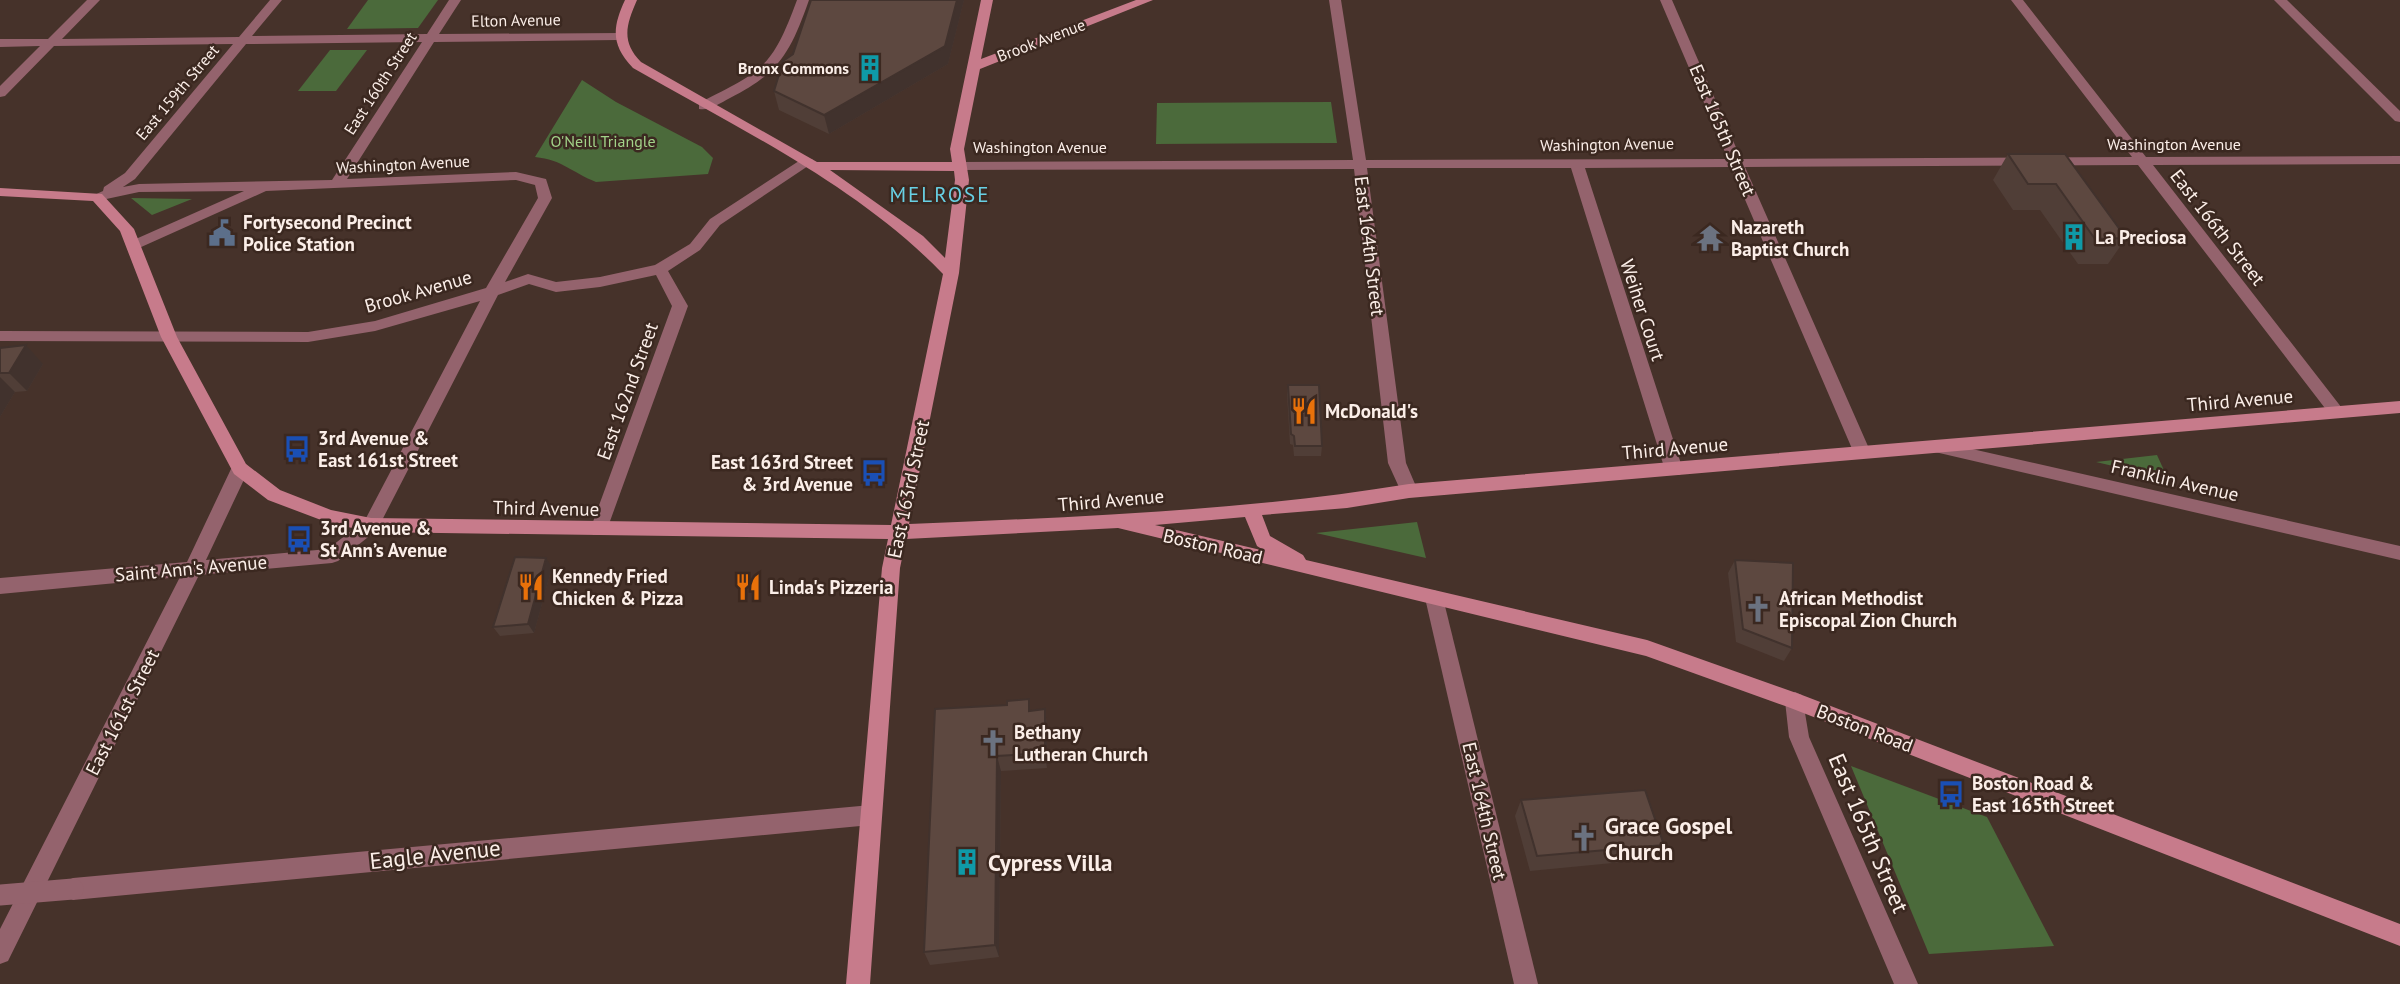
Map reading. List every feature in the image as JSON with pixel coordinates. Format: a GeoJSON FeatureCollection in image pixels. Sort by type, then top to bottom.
{"type":"FeatureCollection","features":[{"type":"Feature","properties":{"kind":"main road"},"geometry":{"type":"LineString","coordinates":[[631,0],[621,20],[619,36],[622,49],[637,65],[704,106],[811,164],[918,239],[951,273]]}},
{"type":"Feature","properties":{"kind":"main road","name":"East 163rd Street"},"geometry":{"type":"LineString","coordinates":[[858,984],[891,568],[951,273],[962,180],[957,149],[987,0]]}},
{"type":"Feature","properties":{"kind":"main road","name":"Brook Avenue"},"geometry":{"type":"LineString","coordinates":[[975,66],[1147,0]]}},
{"type":"Feature","properties":{"kind":"main road","name":"Washington Avenue"},"geometry":{"type":"LineString","coordinates":[[811,164],[929,168],[959,166]]}},
{"type":"Feature","properties":{"kind":"main road"},"geometry":{"type":"LineString","coordinates":[[0,192],[97,197]]}},
{"type":"Feature","properties":{"kind":"main road","name":"Third Avenue"},"geometry":{"type":"LineString","coordinates":[[97,197],[127,229],[169,337],[240,469],[274,495],[329,516],[371,525],[897,532],[1111,522],[1347,501],[1409,491],[1862,453],[1941,449],[2400,407]]}},
{"type":"Feature","properties":{"kind":"main road","name":"Boston Road"},"geometry":{"type":"LineString","coordinates":[[1251,509],[1263,541],[1315,570]]}},
{"type":"Feature","properties":{"kind":"main road","name":"Boston Road"},"geometry":{"type":"LineString","coordinates":[[1111,522],[1647,648],[1795,701],[2400,935]]}},
{"type":"Feature","properties":{"kind":"street"},"geometry":{"type":"LineString","coordinates":[[0,93],[94,0]]}},
{"type":"Feature","properties":{"kind":"street","name":"East 159th Street"},"geometry":{"type":"LineString","coordinates":[[97,197],[130,176],[276,0]]}},
{"type":"Feature","properties":{"kind":"street","name":"East 160th Street"},"geometry":{"type":"LineString","coordinates":[[336,185],[456,0]]}},
{"type":"Feature","properties":{"kind":"street"},"geometry":{"type":"LineString","coordinates":[[704,106],[758,76],[772,65],[788,40],[803,0]]}},
{"type":"Feature","properties":{"kind":"street","name":"East 164th Street"},"geometry":{"type":"LineString","coordinates":[[1335,0],[1360,164],[1397,463],[1409,491]]}},
{"type":"Feature","properties":{"kind":"street","name":"East 165th Street"},"geometry":{"type":"LineString","coordinates":[[1666,0],[1862,453]]}},
{"type":"Feature","properties":{"kind":"street","name":"East 166th Street"},"geometry":{"type":"LineString","coordinates":[[2017,0],[2337,412]]}},
{"type":"Feature","properties":{"kind":"street"},"geometry":{"type":"LineString","coordinates":[[2280,0],[2400,118]]}},
{"type":"Feature","properties":{"kind":"street","name":"Elton Avenue"},"geometry":{"type":"LineString","coordinates":[[0,43],[619,36]]}},
{"type":"Feature","properties":{"kind":"street","name":"Washington Avenue"},"geometry":{"type":"LineString","coordinates":[[959,166],[2400,160]]}},
{"type":"Feature","properties":{"kind":"street","name":"Weiher Court"},"geometry":{"type":"LineString","coordinates":[[1576,162],[1674,470]]}},
{"type":"Feature","properties":{"kind":"street","name":"Brook Avenue"},"geometry":{"type":"LineString","coordinates":[[0,336],[286,338],[330,335],[375,326],[528,279],[556,287],[600,282],[660,268],[695,247],[715,222],[811,164]]}},
{"type":"Feature","properties":{"kind":"street","name":"Washington Avenue"},"geometry":{"type":"LineString","coordinates":[[97,197],[139,188],[336,185],[516,176],[541,182],[545,198],[492,292]]}},
{"type":"Feature","properties":{"kind":"street","name":"Washington Avenue"},"geometry":{"type":"LineString","coordinates":[[134,245],[266,187]]}},
{"type":"Feature","properties":{"kind":"street","name":"East 162nd Street"},"geometry":{"type":"LineString","coordinates":[[599,530],[680,306],[660,268]]}},
{"type":"Feature","properties":{"kind":"street"},"geometry":{"type":"LineString","coordinates":[[371,525],[492,292]]}},
{"type":"Feature","properties":{"kind":"street","name":"Franklin Avenue"},"geometry":{"type":"LineString","coordinates":[[1941,449],[2400,553]]}},
{"type":"Feature","properties":{"kind":"street","name":"East 161st Street"},"geometry":{"type":"LineString","coordinates":[[0,953],[194,567],[240,469]]}},
{"type":"Feature","properties":{"kind":"street","name":"Saint Ann's Avenue"},"geometry":{"type":"LineString","coordinates":[[0,586],[332,556],[371,525]]}},
{"type":"Feature","properties":{"kind":"street","name":"East 164th Street"},"geometry":{"type":"LineString","coordinates":[[1434,598],[1526,984]]}},
{"type":"Feature","properties":{"kind":"street","name":"East 165th Street"},"geometry":{"type":"LineString","coordinates":[[1795,701],[1799,737],[1906,984]]}},
{"type":"Feature","properties":{"kind":"street","name":"Eagle Avenue"},"geometry":{"type":"LineString","coordinates":[[0,895],[871,815]]}},
{"type":"Feature","properties":{"kind":"green space"},"geometry":{"type":"Polygon","coordinates":[[[368,0],[438,0],[418,28],[347,29],[368,0]]]}},
{"type":"Feature","properties":{"kind":"green space"},"geometry":{"type":"Polygon","coordinates":[[[330,50],[367,50],[336,91],[298,91],[330,50]]]}},
{"type":"Feature","properties":{"kind":"green space","name":"O'Neill Triangle"},"geometry":{"type":"Polygon","coordinates":[[[582,80],[616,102],[702,147],[713,158],[708,174],[596,182],[560,164],[535,157],[582,80]]]}},
{"type":"Feature","properties":{"kind":"green space"},"geometry":{"type":"Polygon","coordinates":[[[1331,102],[1337,143],[1156,144],[1157,103],[1331,102]]]}},
{"type":"Feature","properties":{"kind":"green space"},"geometry":{"type":"Polygon","coordinates":[[[131,198],[192,199],[152,215],[131,198]]]}},
{"type":"Feature","properties":{"kind":"green space"},"geometry":{"type":"Polygon","coordinates":[[[2157,455],[2168,479],[2096,462],[2157,455]]]}},
{"type":"Feature","properties":{"kind":"green space"},"geometry":{"type":"Polygon","coordinates":[[[1417,522],[1426,558],[1316,533],[1417,522]]]}},
{"type":"Feature","properties":{"kind":"green space"},"geometry":{"type":"Polygon","coordinates":[[[1851,766],[1987,817],[2054,946],[1929,954],[1851,766]]]}},
{"type":"Feature","properties":{"kind":"building","name":"Bronx Commons"},"geometry":{"type":"Polygon","coordinates":[[[811,0],[957,0],[945,46],[824,115],[774,91],[783,61],[793,54],[811,0]]]}},
{"type":"Feature","properties":{"kind":"building"},"geometry":{"type":"Polygon","coordinates":[[[2008,154],[2065,154],[2126,238],[2095,239],[2056,184],[2028,184],[2008,154]]]}},
{"type":"Feature","properties":{"kind":"building"},"geometry":{"type":"Polygon","coordinates":[[[26,345],[9,373],[0,373],[0,348],[26,345]]]}},
{"type":"Feature","properties":{"kind":"building","name":"McDonald's"},"geometry":{"type":"Polygon","coordinates":[[[1288,385],[1319,385],[1322,446],[1295,446],[1294,436],[1291,434],[1288,385]]]}},
{"type":"Feature","properties":{"kind":"building","name":"Kennedy Fried Chicken & Pizza"},"geometry":{"type":"Polygon","coordinates":[[[515,557],[546,558],[528,624],[493,627],[515,557]]]}},
{"type":"Feature","properties":{"kind":"building","name":"African Methodist Episcopal Zion Church"},"geometry":{"type":"Polygon","coordinates":[[[1735,560],[1793,563],[1792,648],[1743,629],[1735,560]]]}},
{"type":"Feature","properties":{"kind":"building","name":"Cypress Villa"},"geometry":{"type":"Polygon","coordinates":[[[1029,699],[1029,711],[1045,709],[1045,753],[997,756],[995,945],[924,952],[935,709],[1007,705],[1007,701],[1029,699]]]}},
{"type":"Feature","properties":{"kind":"building","name":"Grace Gospel Church"},"geometry":{"type":"Polygon","coordinates":[[[1645,790],[1664,845],[1537,856],[1521,800],[1645,790]]]}},
{"type":"Feature","properties":{"kind":"place","name":"Bronx Commons"},"geometry":{"type":"Point","coordinates":[870,68]}},
{"type":"Feature","properties":{"kind":"place","name":"Fortysecond Precinct Police Station"},"geometry":{"type":"Point","coordinates":[222,233]}},
{"type":"Feature","properties":{"kind":"place","name":"La Preciosa"},"geometry":{"type":"Point","coordinates":[2074,237]}},
{"type":"Feature","properties":{"kind":"place","name":"Nazareth Baptist Church"},"geometry":{"type":"Point","coordinates":[1710,238]}},
{"type":"Feature","properties":{"kind":"place","name":"McDonald's"},"geometry":{"type":"Point","coordinates":[1304,411]}},
{"type":"Feature","properties":{"kind":"place","name":"3rd Avenue & East 161st Street"},"geometry":{"type":"Point","coordinates":[297,449]}},
{"type":"Feature","properties":{"kind":"place","name":"East 163rd Street & 3rd Avenue"},"geometry":{"type":"Point","coordinates":[874,473]}},
{"type":"Feature","properties":{"kind":"place","name":"3rd Avenue & St Ann’s Avenue"},"geometry":{"type":"Point","coordinates":[299,539]}},
{"type":"Feature","properties":{"kind":"place","name":"Kennedy Fried Chicken & Pizza"},"geometry":{"type":"Point","coordinates":[531,587]}},
{"type":"Feature","properties":{"kind":"place","name":"Linda's Pizzeria"},"geometry":{"type":"Point","coordinates":[748,587]}},
{"type":"Feature","properties":{"kind":"place","name":"African Methodist Episcopal Zion Church"},"geometry":{"type":"Point","coordinates":[1758,609]}},
{"type":"Feature","properties":{"kind":"place","name":"Bethany Lutheran Church"},"geometry":{"type":"Point","coordinates":[993,743]}},
{"type":"Feature","properties":{"kind":"place","name":"Boston Road & East 165th Street"},"geometry":{"type":"Point","coordinates":[1951,794]}},
{"type":"Feature","properties":{"kind":"place","name":"Grace Gospel Church"},"geometry":{"type":"Point","coordinates":[1584,838]}},
{"type":"Feature","properties":{"kind":"place","name":"Cypress Villa"},"geometry":{"type":"Point","coordinates":[967,862]}},
{"type":"Feature","properties":{"kind":"district","name":"MELROSE"},"geometry":{"type":"Point","coordinates":[940,194]}}]}
